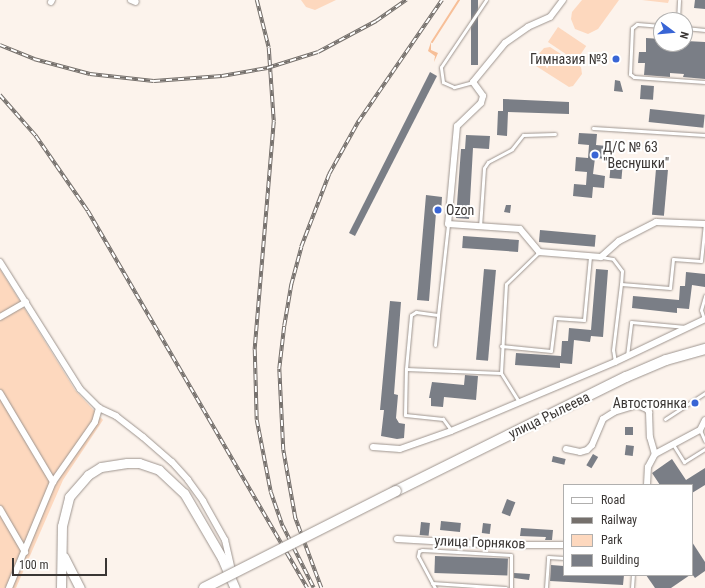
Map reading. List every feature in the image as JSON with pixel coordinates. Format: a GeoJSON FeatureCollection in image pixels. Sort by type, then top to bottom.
{"type":"FeatureCollection","features":[{"type":"Feature","properties":{"kind":"main road","name":"улица Рылеева"},"geometry":{"type":"LineString","coordinates":[[204,588],[626,377],[666,360],[705,348]]}},
{"type":"Feature","properties":{"kind":"street"},"geometry":{"type":"LineString","coordinates":[[563,0],[550,17],[528,27],[506,43],[473,82],[483,96],[481,103],[457,126],[448,224],[520,229],[538,252],[601,257],[619,241],[656,222],[705,223]]}},
{"type":"Feature","properties":{"kind":"street"},"geometry":{"type":"LineString","coordinates":[[0,262],[80,389],[99,408],[116,416],[143,437],[172,462],[188,480],[203,501],[225,540],[235,588]]}},
{"type":"Feature","properties":{"kind":"street"},"geometry":{"type":"LineString","coordinates":[[0,317],[26,302]]}},
{"type":"Feature","properties":{"kind":"street"},"geometry":{"type":"LineString","coordinates":[[372,447],[400,449],[451,430],[615,362],[704,319]]}},
{"type":"Feature","properties":{"kind":"street"},"geometry":{"type":"LineString","coordinates":[[0,393],[53,482]]}},
{"type":"Feature","properties":{"kind":"street"},"geometry":{"type":"LineString","coordinates":[[566,449],[580,452],[587,450],[592,445],[603,419],[614,412],[637,405],[648,409],[650,437],[655,454]]}},
{"type":"Feature","properties":{"kind":"street"},"geometry":{"type":"LineString","coordinates":[[10,588],[53,482],[96,422],[99,408]]}},
{"type":"Feature","properties":{"kind":"street"},"geometry":{"type":"LineString","coordinates":[[648,484],[648,467],[655,454],[671,447],[700,430],[705,420]]}},
{"type":"Feature","properties":{"kind":"street"},"geometry":{"type":"LineString","coordinates":[[61,588],[64,511],[69,497],[77,485],[101,467],[114,464],[139,463],[159,470],[184,493],[219,552],[235,588]]}},
{"type":"Feature","properties":{"kind":"street"},"geometry":{"type":"LineString","coordinates":[[0,509],[24,552]]}},
{"type":"Feature","properties":{"kind":"street","name":"улица Горняков"},"geometry":{"type":"LineString","coordinates":[[397,539],[499,545],[563,545]]}},
{"type":"Feature","properties":{"kind":"street"},"geometry":{"type":"LineString","coordinates":[[63,553],[80,588]]}},
{"type":"Feature","properties":{"kind":"lane"},"geometry":{"type":"LineString","coordinates":[[473,82],[454,87],[443,82],[441,67],[486,0]]}},
{"type":"Feature","properties":{"kind":"lane"},"geometry":{"type":"LineString","coordinates":[[678,12],[679,0]]}},
{"type":"Feature","properties":{"kind":"lane"},"geometry":{"type":"LineString","coordinates":[[653,25],[637,24],[632,28],[630,74],[634,77],[705,82]]}},
{"type":"Feature","properties":{"kind":"lane"},"geometry":{"type":"LineString","coordinates":[[693,29],[705,30]]}},
{"type":"Feature","properties":{"kind":"lane"},"geometry":{"type":"LineString","coordinates":[[593,128],[705,135]]}},
{"type":"Feature","properties":{"kind":"lane"},"geometry":{"type":"LineString","coordinates":[[480,227],[484,168],[488,162],[512,149],[523,135],[555,134]]}},
{"type":"Feature","properties":{"kind":"lane"},"geometry":{"type":"LineString","coordinates":[[621,284],[670,288],[673,259],[701,262],[705,223]]}},
{"type":"Feature","properties":{"kind":"lane"},"geometry":{"type":"LineString","coordinates":[[435,345],[448,224]]}},
{"type":"Feature","properties":{"kind":"lane"},"geometry":{"type":"LineString","coordinates":[[518,402],[501,373],[501,346],[506,284],[538,252]]}},
{"type":"Feature","properties":{"kind":"lane"},"geometry":{"type":"LineString","coordinates":[[501,346],[551,351],[555,318],[584,320],[590,256]]}},
{"type":"Feature","properties":{"kind":"lane"},"geometry":{"type":"LineString","coordinates":[[601,257],[613,259],[622,271],[613,350],[615,362]]}},
{"type":"Feature","properties":{"kind":"lane"},"geometry":{"type":"LineString","coordinates":[[704,319],[701,310],[705,296]]}},
{"type":"Feature","properties":{"kind":"lane"},"geometry":{"type":"LineString","coordinates":[[438,314],[416,312],[411,315],[406,369],[405,415],[442,419],[451,430]]}},
{"type":"Feature","properties":{"kind":"lane"},"geometry":{"type":"LineString","coordinates":[[626,356],[631,322],[688,327]]}},
{"type":"Feature","properties":{"kind":"lane"},"geometry":{"type":"LineString","coordinates":[[406,369],[501,373]]}},
{"type":"Feature","properties":{"kind":"lane"},"geometry":{"type":"LineString","coordinates":[[665,419],[705,393]]}},
{"type":"Feature","properties":{"kind":"lane"},"geometry":{"type":"LineString","coordinates":[[700,430],[705,441]]}},
{"type":"Feature","properties":{"kind":"lane"},"geometry":{"type":"LineString","coordinates":[[671,447],[684,462],[705,449]]}},
{"type":"Feature","properties":{"kind":"lane"},"geometry":{"type":"LineString","coordinates":[[435,588],[418,556],[419,551],[511,555],[511,588]]}},
{"type":"Feature","properties":{"kind":"lane"},"geometry":{"type":"LineString","coordinates":[[546,588],[548,557],[563,558]]}},
{"type":"Feature","properties":{"kind":"lane"},"geometry":{"type":"LineString","coordinates":[[632,588],[633,576]]}},
{"type":"Feature","properties":{"kind":"lane"},"geometry":{"type":"LineString","coordinates":[[432,583],[506,588]]}},
{"type":"Feature","properties":{"kind":"green space"},"geometry":{"type":"Polygon","coordinates":[[[301,0],[336,0],[315,10],[306,7],[301,0]]]}},
{"type":"Feature","properties":{"kind":"green space"},"geometry":{"type":"Polygon","coordinates":[[[582,0],[619,0],[598,29],[588,34],[575,29],[571,19],[572,12],[582,0]]]}},
{"type":"Feature","properties":{"kind":"green space"},"geometry":{"type":"Polygon","coordinates":[[[642,0],[669,0],[668,3],[642,0]]]}},
{"type":"Feature","properties":{"kind":"green space"},"geometry":{"type":"Polygon","coordinates":[[[558,27],[586,46],[576,61],[548,42],[558,27]]]}},
{"type":"Feature","properties":{"kind":"green space"},"geometry":{"type":"Polygon","coordinates":[[[550,47],[581,67],[582,74],[573,86],[569,87],[536,66],[537,56],[544,48],[550,47]]]}},
{"type":"Feature","properties":{"kind":"green space"},"geometry":{"type":"Polygon","coordinates":[[[0,269],[75,390],[103,420],[63,480],[16,588],[0,588],[0,269]]]}},
{"type":"Feature","properties":{"kind":"shaded area"},"geometry":{"type":"Polygon","coordinates":[[[431,42],[431,50],[438,53],[434,62],[435,56],[428,51],[431,42]]]}},
{"type":"Feature","properties":{"kind":"building"},"geometry":{"type":"Polygon","coordinates":[[[471,0],[478,0],[478,65],[471,65],[471,0]]]}},
{"type":"Feature","properties":{"kind":"building"},"geometry":{"type":"Polygon","coordinates":[[[695,0],[705,0],[705,9],[694,8],[695,0]]]}},
{"type":"Feature","properties":{"kind":"building"},"geometry":{"type":"Polygon","coordinates":[[[646,38],[653,38],[653,52],[693,52],[693,41],[705,42],[705,79],[683,77],[684,74],[670,73],[670,77],[644,75],[645,63],[638,63],[639,52],[646,52],[646,38]]]}},
{"type":"Feature","properties":{"kind":"building"},"geometry":{"type":"Polygon","coordinates":[[[430,72],[437,76],[355,236],[349,233],[430,72]]]}},
{"type":"Feature","properties":{"kind":"building"},"geometry":{"type":"Polygon","coordinates":[[[615,80],[620,81],[623,92],[614,91],[615,80]]]}},
{"type":"Feature","properties":{"kind":"building"},"geometry":{"type":"Polygon","coordinates":[[[641,85],[654,86],[653,100],[640,99],[641,85]]]}},
{"type":"Feature","properties":{"kind":"building"},"geometry":{"type":"Polygon","coordinates":[[[503,99],[569,102],[569,114],[508,112],[507,136],[497,135],[498,111],[503,111],[503,99]]]}},
{"type":"Feature","properties":{"kind":"building"},"geometry":{"type":"Polygon","coordinates":[[[650,109],[705,115],[703,128],[649,122],[650,109]]]}},
{"type":"Feature","properties":{"kind":"building"},"geometry":{"type":"Polygon","coordinates":[[[579,133],[597,134],[596,145],[607,146],[606,159],[595,158],[593,174],[605,176],[604,188],[593,187],[592,198],[573,196],[574,184],[586,185],[587,172],[575,171],[576,157],[588,158],[589,145],[578,144],[579,133]]]}},
{"type":"Feature","properties":{"kind":"building"},"geometry":{"type":"Polygon","coordinates":[[[466,135],[490,136],[489,149],[473,148],[469,219],[456,218],[461,149],[465,149],[466,135]]]}},
{"type":"Feature","properties":{"kind":"building"},"geometry":{"type":"Polygon","coordinates":[[[611,161],[623,162],[621,179],[610,178],[611,161]]]}},
{"type":"Feature","properties":{"kind":"building"},"geometry":{"type":"Polygon","coordinates":[[[656,169],[668,170],[664,216],[652,215],[656,169]]]}},
{"type":"Feature","properties":{"kind":"building"},"geometry":{"type":"Polygon","coordinates":[[[426,195],[442,197],[441,213],[436,213],[429,301],[417,300],[426,195]]]}},
{"type":"Feature","properties":{"kind":"building"},"geometry":{"type":"Polygon","coordinates":[[[506,205],[511,205],[510,213],[504,212],[506,205]]]}},
{"type":"Feature","properties":{"kind":"building"},"geometry":{"type":"Polygon","coordinates":[[[540,230],[596,235],[595,247],[539,242],[540,230]]]}},
{"type":"Feature","properties":{"kind":"building"},"geometry":{"type":"Polygon","coordinates":[[[463,236],[519,240],[518,252],[462,248],[463,236]]]}},
{"type":"Feature","properties":{"kind":"building"},"geometry":{"type":"Polygon","coordinates":[[[484,269],[496,270],[488,361],[476,360],[484,269]]]}},
{"type":"Feature","properties":{"kind":"building"},"geometry":{"type":"Polygon","coordinates":[[[596,269],[608,270],[603,337],[591,336],[590,342],[574,340],[572,364],[560,363],[560,368],[515,365],[516,353],[561,356],[562,341],[568,341],[569,328],[591,330],[596,269]]]}},
{"type":"Feature","properties":{"kind":"building"},"geometry":{"type":"Polygon","coordinates":[[[686,272],[705,274],[705,287],[692,285],[689,309],[677,308],[677,313],[632,308],[633,296],[679,300],[680,286],[685,286],[686,272]]]}},
{"type":"Feature","properties":{"kind":"building"},"geometry":{"type":"Polygon","coordinates":[[[390,301],[401,302],[394,394],[398,395],[396,418],[399,423],[405,424],[404,438],[397,439],[381,436],[384,410],[380,410],[390,301]]]}},
{"type":"Feature","properties":{"kind":"building"},"geometry":{"type":"Polygon","coordinates":[[[465,375],[478,376],[476,400],[444,397],[443,407],[431,406],[431,398],[429,398],[432,382],[464,385],[465,375]]]}},
{"type":"Feature","properties":{"kind":"building"},"geometry":{"type":"Polygon","coordinates":[[[625,427],[633,427],[633,435],[625,435],[625,427]]]}},
{"type":"Feature","properties":{"kind":"building"},"geometry":{"type":"Polygon","coordinates":[[[626,445],[634,446],[633,456],[625,455],[626,445]]]}},
{"type":"Feature","properties":{"kind":"building"},"geometry":{"type":"Polygon","coordinates":[[[593,454],[598,457],[591,468],[586,465],[593,454]]]}},
{"type":"Feature","properties":{"kind":"building"},"geometry":{"type":"Polygon","coordinates":[[[553,456],[566,459],[564,465],[552,462],[553,456]]]}},
{"type":"Feature","properties":{"kind":"building"},"geometry":{"type":"Polygon","coordinates":[[[672,459],[686,480],[705,468],[705,485],[693,492],[693,484],[659,484],[652,473],[672,459]]]}},
{"type":"Feature","properties":{"kind":"building"},"geometry":{"type":"Polygon","coordinates":[[[507,499],[515,502],[510,516],[502,513],[507,499]]]}},
{"type":"Feature","properties":{"kind":"building"},"geometry":{"type":"Polygon","coordinates":[[[441,521],[461,523],[460,532],[440,530],[441,521]]]}},
{"type":"Feature","properties":{"kind":"building"},"geometry":{"type":"Polygon","coordinates":[[[421,522],[430,523],[429,536],[420,535],[421,522]]]}},
{"type":"Feature","properties":{"kind":"building"},"geometry":{"type":"Polygon","coordinates":[[[483,523],[491,524],[490,534],[482,533],[483,523]]]}},
{"type":"Feature","properties":{"kind":"building"},"geometry":{"type":"Polygon","coordinates":[[[521,528],[553,530],[552,540],[545,540],[546,537],[520,536],[521,528]]]}},
{"type":"Feature","properties":{"kind":"building"},"geometry":{"type":"Polygon","coordinates":[[[693,544],[705,562],[705,571],[695,578],[693,575],[693,544]]]}},
{"type":"Feature","properties":{"kind":"building"},"geometry":{"type":"Polygon","coordinates":[[[435,556],[508,559],[507,576],[434,573],[435,556]]]}},
{"type":"Feature","properties":{"kind":"building"},"geometry":{"type":"Polygon","coordinates":[[[551,565],[563,566],[563,576],[624,576],[623,585],[550,581],[551,565]]]}},
{"type":"Feature","properties":{"kind":"building"},"geometry":{"type":"Polygon","coordinates":[[[514,573],[530,574],[529,580],[514,578],[514,573]]]}},
{"type":"Feature","properties":{"kind":"building"},"geometry":{"type":"Polygon","coordinates":[[[647,576],[689,576],[671,588],[655,588],[647,576]]]}},
{"type":"Feature","properties":{"kind":"waterway"},"geometry":{"type":"LineString","coordinates":[[432,42],[459,0]]}},
{"type":"Feature","properties":{"kind":"railway"},"geometry":{"type":"LineString","coordinates":[[257,0],[269,48],[274,122],[255,350],[257,420],[271,492],[283,526],[314,588]]}},
{"type":"Feature","properties":{"kind":"railway"},"geometry":{"type":"LineString","coordinates":[[0,45],[34,59],[90,74],[154,81],[222,76],[267,68],[318,52],[376,21],[406,0]]}},
{"type":"Feature","properties":{"kind":"railway"},"geometry":{"type":"LineString","coordinates":[[321,588],[295,518],[283,450],[279,369],[291,285],[301,247],[329,174],[358,122],[442,0]]}},
{"type":"Feature","properties":{"kind":"railway"},"geometry":{"type":"LineString","coordinates":[[0,95],[36,136],[88,211],[307,588]]}},
{"type":"Feature","properties":{"kind":"place","name":"Гимназия №3"},"geometry":{"type":"Point","coordinates":[616,59]}},
{"type":"Feature","properties":{"kind":"place","name":"Д/С № 63 \"Веснушки\""},"geometry":{"type":"Point","coordinates":[595,155]}},
{"type":"Feature","properties":{"kind":"place","name":"Ozon"},"geometry":{"type":"Point","coordinates":[438,210]}},
{"type":"Feature","properties":{"kind":"place","name":"Автостоянка"},"geometry":{"type":"Point","coordinates":[695,403]}}]}
